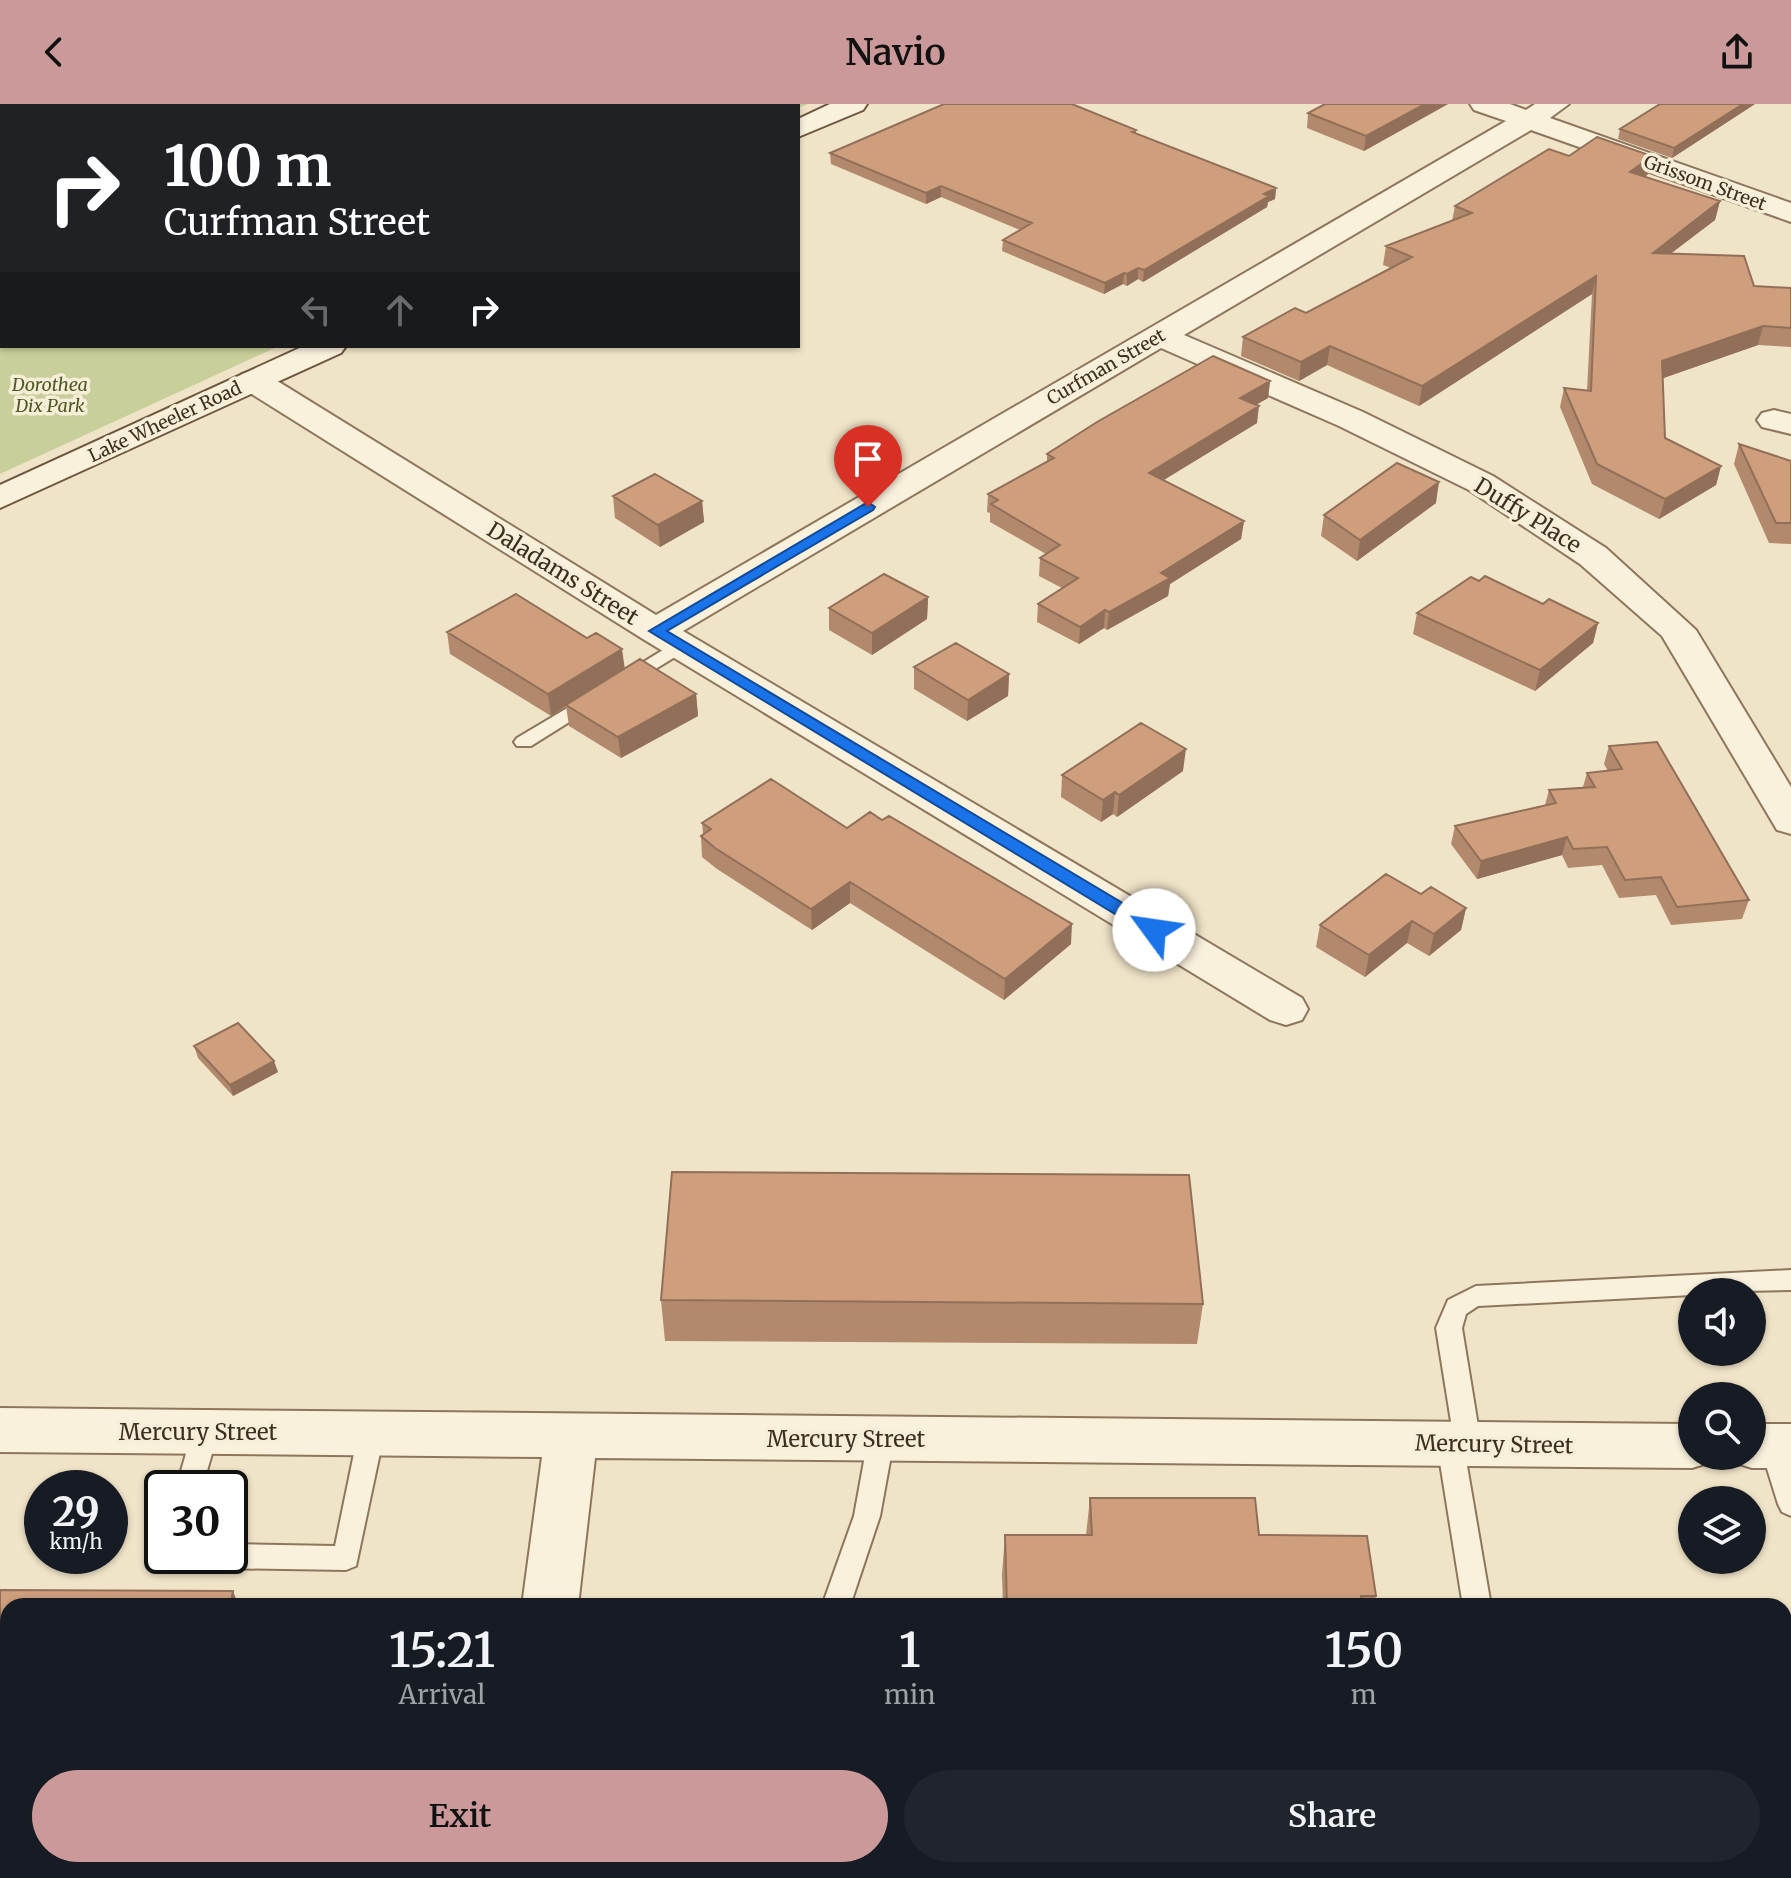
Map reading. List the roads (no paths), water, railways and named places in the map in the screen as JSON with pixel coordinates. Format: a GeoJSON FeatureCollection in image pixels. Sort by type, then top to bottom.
{"type":"FeatureCollection","features":[{"type":"Feature","properties":{"kind":"street"},"geometry":{"type":"LineString","coordinates":[[800,128],[853,104]]}},
{"type":"Feature","properties":{"kind":"street","name":"Grissom Street"},"geometry":{"type":"LineString","coordinates":[[1484,104],[1542,112],[1791,213]]}},
{"type":"Feature","properties":{"kind":"street","name":"Curfman Street"},"geometry":{"type":"LineString","coordinates":[[668,638],[1159,336],[1542,112]]}},
{"type":"Feature","properties":{"kind":"street","name":"Duffy Place"},"geometry":{"type":"LineString","coordinates":[[1159,336],[1351,419],[1481,483],[1593,556],[1677,630],[1791,821]]}},
{"type":"Feature","properties":{"kind":"street","name":"Lake Wheeler Road"},"geometry":{"type":"LineString","coordinates":[[0,498],[326,348]]}},
{"type":"Feature","properties":{"kind":"street","name":"Daladams Street"},"geometry":{"type":"LineString","coordinates":[[254,381],[668,638],[1286,1009]]}},
{"type":"Feature","properties":{"kind":"street","name":"Mercury Street"},"geometry":{"type":"LineString","coordinates":[[0,1430],[1678,1446]]}},
{"type":"Feature","properties":{"kind":"street"},"geometry":{"type":"LineString","coordinates":[[551,1598],[571,1437]]}},
{"type":"Feature","properties":{"kind":"lane"},"geometry":{"type":"LineString","coordinates":[[524,742],[668,638]]}},
{"type":"Feature","properties":{"kind":"lane"},"geometry":{"type":"LineString","coordinates":[[1476,1598],[1449,1328],[1450,1316],[1459,1302],[1476,1296],[1791,1280]]}},
{"type":"Feature","properties":{"kind":"lane"},"geometry":{"type":"LineString","coordinates":[[194,1470],[205,1433]]}},
{"type":"Feature","properties":{"kind":"lane"},"geometry":{"type":"LineString","coordinates":[[248,1557],[346,1558],[371,1434]]}},
{"type":"Feature","properties":{"kind":"lane"},"geometry":{"type":"LineString","coordinates":[[839,1598],[867,1516],[881,1439]]}},
{"type":"Feature","properties":{"kind":"lane"},"geometry":{"type":"LineString","coordinates":[[1772,1446],[1791,1504]]}},
{"type":"Feature","properties":{"kind":"park label","name":"Dorothea Dix Park"},"geometry":{"type":"Point","coordinates":[50,395]}}]}
